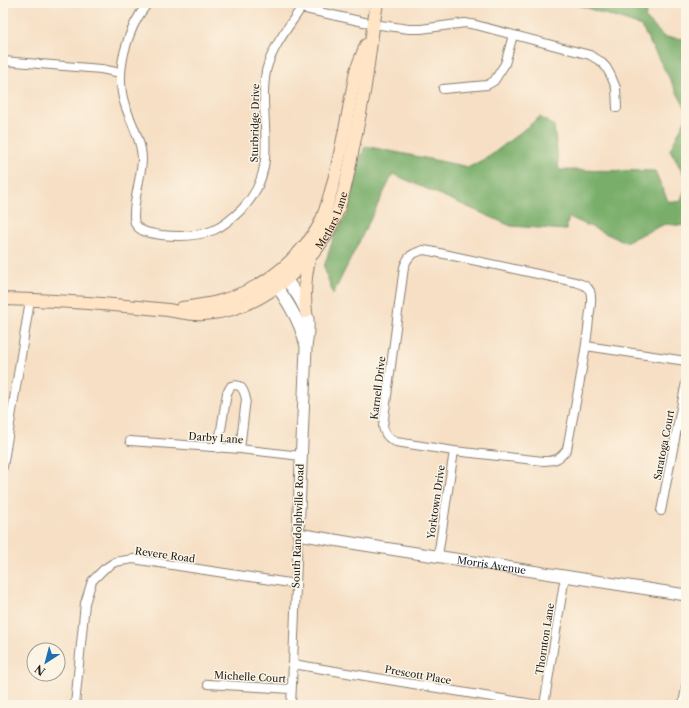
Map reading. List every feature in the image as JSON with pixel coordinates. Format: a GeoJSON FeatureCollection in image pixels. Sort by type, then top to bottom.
{"type":"FeatureCollection","features":[{"type":"Feature","properties":{"kind":"main road","name":"Metlars Lane"},"geometry":{"type":"LineString","coordinates":[[3,299],[109,304],[169,310],[220,302],[242,294],[279,279],[310,256],[322,242],[331,226],[342,196],[360,116],[377,3]]}},
{"type":"Feature","properties":{"kind":"main road","name":"Metlars Lane"},"geometry":{"type":"LineString","coordinates":[[279,279],[307,243],[322,220],[338,162],[357,70],[373,24]]}},
{"type":"Feature","properties":{"kind":"main road"},"geometry":{"type":"LineString","coordinates":[[306,312],[305,278],[310,256]]}},
{"type":"Feature","properties":{"kind":"street","name":"Sturbridge Drive"},"geometry":{"type":"LineString","coordinates":[[148,3],[130,32],[125,47],[121,73],[124,103],[141,149],[141,173],[134,216],[135,223],[145,232],[176,236],[203,234],[214,230],[241,210],[253,194],[264,170],[266,155],[264,104],[266,72],[277,44],[302,5]]}},
{"type":"Feature","properties":{"kind":"street"},"geometry":{"type":"LineString","coordinates":[[302,5],[373,24],[409,29],[421,29],[465,23],[590,55],[600,61],[606,68],[616,88],[616,108]]}},
{"type":"Feature","properties":{"kind":"street"},"geometry":{"type":"LineString","coordinates":[[443,89],[486,85],[494,81],[505,64],[513,35]]}},
{"type":"Feature","properties":{"kind":"street"},"geometry":{"type":"LineString","coordinates":[[3,61],[101,69],[121,73]]}},
{"type":"Feature","properties":{"kind":"street","name":"Karnell Drive"},"geometry":{"type":"LineString","coordinates":[[423,250],[430,251],[583,284],[589,290],[591,296],[586,346],[567,449],[558,459],[543,461],[454,451],[396,442],[386,435],[383,426],[404,268],[407,259],[414,253],[423,250]]}},
{"type":"Feature","properties":{"kind":"street","name":"South Randolphville Road"},"geometry":{"type":"LineString","coordinates":[[279,279],[295,291],[306,312],[308,320],[291,705]]}},
{"type":"Feature","properties":{"kind":"street","name":"South Randolphville Road"},"geometry":{"type":"LineString","coordinates":[[279,279],[297,320],[306,348]]}},
{"type":"Feature","properties":{"kind":"street"},"geometry":{"type":"LineString","coordinates":[[3,467],[30,300]]}},
{"type":"Feature","properties":{"kind":"street"},"geometry":{"type":"LineString","coordinates":[[586,346],[686,361]]}},
{"type":"Feature","properties":{"kind":"street","name":"Saratoga Court"},"geometry":{"type":"LineString","coordinates":[[661,511],[686,382]]}},
{"type":"Feature","properties":{"kind":"street"},"geometry":{"type":"LineString","coordinates":[[218,448],[227,394],[231,386],[235,384],[242,388],[246,398],[240,449]]}},
{"type":"Feature","properties":{"kind":"street","name":"Darby Lane"},"geometry":{"type":"LineString","coordinates":[[130,441],[240,449],[301,456]]}},
{"type":"Feature","properties":{"kind":"street","name":"Yorktown Drive"},"geometry":{"type":"LineString","coordinates":[[438,556],[454,451]]}},
{"type":"Feature","properties":{"kind":"street","name":"Morris Avenue"},"geometry":{"type":"LineString","coordinates":[[298,534],[686,595]]}},
{"type":"Feature","properties":{"kind":"street","name":"Revere Road"},"geometry":{"type":"LineString","coordinates":[[75,705],[85,603],[92,581],[104,569],[115,562],[133,559],[296,584]]}},
{"type":"Feature","properties":{"kind":"street","name":"Thornton Lane"},"geometry":{"type":"LineString","coordinates":[[544,705],[565,576]]}},
{"type":"Feature","properties":{"kind":"street","name":"Prescott Place"},"geometry":{"type":"LineString","coordinates":[[293,664],[540,705]]}},
{"type":"Feature","properties":{"kind":"street","name":"Michelle Court"},"geometry":{"type":"LineString","coordinates":[[208,684],[291,689]]}},
{"type":"Feature","properties":{"kind":"street"},"geometry":{"type":"LineString","coordinates":[[683,705],[686,688]]}},
{"type":"Feature","properties":{"kind":"green space"},"geometry":{"type":"Polygon","coordinates":[[[572,3],[651,3],[645,17],[664,37],[686,39],[686,109],[641,26],[572,3]]]}},
{"type":"Feature","properties":{"kind":"green space"},"geometry":{"type":"Polygon","coordinates":[[[540,117],[554,126],[559,170],[655,171],[668,201],[680,202],[686,187],[686,226],[665,224],[625,242],[569,217],[566,230],[511,226],[393,174],[333,294],[324,267],[334,236],[347,215],[358,167],[365,146],[469,167],[490,156],[540,117]]]}},
{"type":"Feature","properties":{"kind":"green space"},"geometry":{"type":"Polygon","coordinates":[[[686,118],[686,178],[670,150],[686,118]]]}}]}
